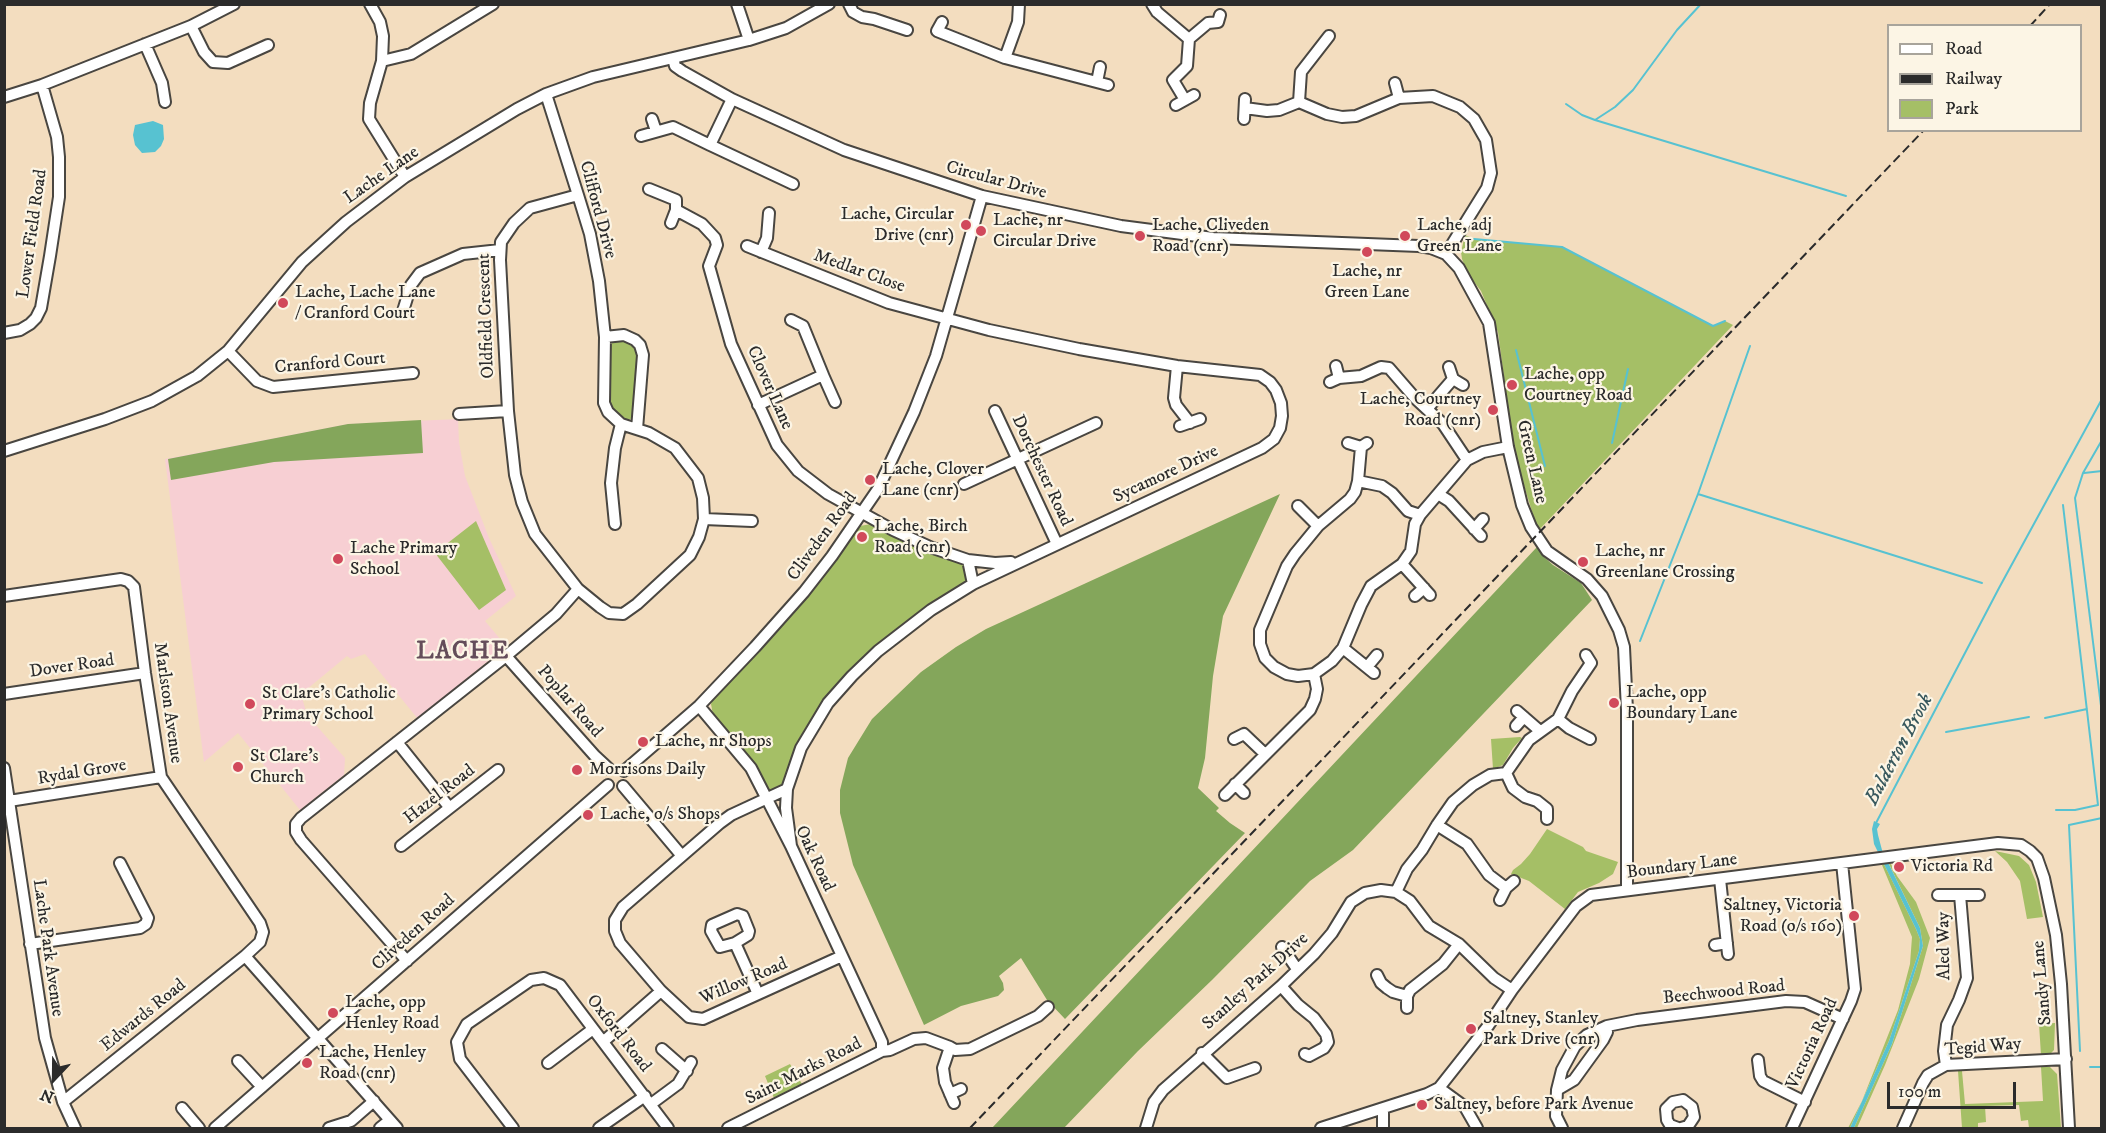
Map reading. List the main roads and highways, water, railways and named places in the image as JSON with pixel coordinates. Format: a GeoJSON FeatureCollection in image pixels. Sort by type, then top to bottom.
{"type":"FeatureCollection","features":[{"type":"Feature","properties":{"kind":"water"},"geometry":{"type":"Polygon","coordinates":[[[153,121],[163,125],[164,139],[155,152],[142,153],[135,145],[133,135],[135,125],[153,121]]]}},
{"type":"Feature","properties":{"kind":"water"},"geometry":{"type":"Polygon","coordinates":[[[1874,821],[1880,824],[1877,829],[1882,850],[1920,928],[1923,946],[1892,1044],[1854,1128],[1850,1128],[1889,1041],[1919,951],[1920,939],[1874,844],[1872,829],[1874,821]]]}},
{"type":"Feature","properties":{"kind":"waterway"},"geometry":{"type":"LineString","coordinates":[[1566,104],[1582,115],[1595,120],[1615,107],[1633,90],[1677,30],[1701,4]]}},
{"type":"Feature","properties":{"kind":"waterway"},"geometry":{"type":"LineString","coordinates":[[1595,120],[1846,196]]}},
{"type":"Feature","properties":{"kind":"waterway"},"geometry":{"type":"LineString","coordinates":[[1474,239],[1562,247],[1713,326],[1725,321]]}},
{"type":"Feature","properties":{"kind":"waterway"},"geometry":{"type":"LineString","coordinates":[[1640,641],[1698,494],[1750,346]]}},
{"type":"Feature","properties":{"kind":"waterway"},"geometry":{"type":"LineString","coordinates":[[1516,350],[1545,466]]}},
{"type":"Feature","properties":{"kind":"waterway"},"geometry":{"type":"LineString","coordinates":[[1612,443],[1628,369]]}},
{"type":"Feature","properties":{"kind":"waterway","name":"Balderton Brook"},"geometry":{"type":"LineString","coordinates":[[1876,823],[1999,588],[2102,399]]}},
{"type":"Feature","properties":{"kind":"waterway"},"geometry":{"type":"LineString","coordinates":[[2102,440],[2083,473],[2075,498],[2102,714]]}},
{"type":"Feature","properties":{"kind":"waterway"},"geometry":{"type":"LineString","coordinates":[[2084,473],[2102,471]]}},
{"type":"Feature","properties":{"kind":"waterway"},"geometry":{"type":"LineString","coordinates":[[1698,494],[1982,583]]}},
{"type":"Feature","properties":{"kind":"waterway"},"geometry":{"type":"LineString","coordinates":[[2056,810],[2075,810],[2098,805],[2063,505]]}},
{"type":"Feature","properties":{"kind":"waterway"},"geometry":{"type":"LineString","coordinates":[[2045,718],[2087,709]]}},
{"type":"Feature","properties":{"kind":"waterway"},"geometry":{"type":"LineString","coordinates":[[1946,732],[2029,717]]}},
{"type":"Feature","properties":{"kind":"waterway"},"geometry":{"type":"LineString","coordinates":[[2080,1051],[2069,825],[2102,818]]}},
{"type":"Feature","properties":{"kind":"waterway"},"geometry":{"type":"LineString","coordinates":[[2090,1067],[2102,1067]]}},
{"type":"Feature","properties":{"kind":"railway"},"geometry":{"type":"LineString","coordinates":[[2032,24],[2050,4]]}},
{"type":"Feature","properties":{"kind":"railway"},"geometry":{"type":"LineString","coordinates":[[970,1128],[1922,132]]}},
{"type":"Feature","properties":{"kind":"place","name":"Lache, Circular Drive (cnr)"},"geometry":{"type":"Point","coordinates":[966,225]}},
{"type":"Feature","properties":{"kind":"place","name":"Lache, nr Circular Drive"},"geometry":{"type":"Point","coordinates":[981,231]}},
{"type":"Feature","properties":{"kind":"place","name":"Lache, Cliveden Road (cnr)"},"geometry":{"type":"Point","coordinates":[1140,236]}},
{"type":"Feature","properties":{"kind":"place","name":"Lache, adj Green Lane"},"geometry":{"type":"Point","coordinates":[1405,236]}},
{"type":"Feature","properties":{"kind":"place","name":"Lache, nr Green Lane"},"geometry":{"type":"Point","coordinates":[1367,252]}},
{"type":"Feature","properties":{"kind":"place","name":"Lache, Lache Lane / Cranford Court"},"geometry":{"type":"Point","coordinates":[283,303]}},
{"type":"Feature","properties":{"kind":"place","name":"Lache, opp Courtney Road"},"geometry":{"type":"Point","coordinates":[1512,385]}},
{"type":"Feature","properties":{"kind":"place","name":"Lache, Courtney Road (cnr)"},"geometry":{"type":"Point","coordinates":[1493,410]}},
{"type":"Feature","properties":{"kind":"place","name":"Lache, Clover Lane (cnr)"},"geometry":{"type":"Point","coordinates":[870,480]}},
{"type":"Feature","properties":{"kind":"place","name":"Lache, Birch Road (cnr)"},"geometry":{"type":"Point","coordinates":[862,537]}},
{"type":"Feature","properties":{"kind":"place","name":"Lache Primary School"},"geometry":{"type":"Point","coordinates":[338,559]}},
{"type":"Feature","properties":{"kind":"place","name":"Lache, nr Greenlane Crossing"},"geometry":{"type":"Point","coordinates":[1583,562]}},
{"type":"Feature","properties":{"kind":"place","name":"Lache, opp Boundary Lane"},"geometry":{"type":"Point","coordinates":[1614,703]}},
{"type":"Feature","properties":{"kind":"place","name":"St Clare's Catholic Primary School"},"geometry":{"type":"Point","coordinates":[250,704]}},
{"type":"Feature","properties":{"kind":"place","name":"Lache, nr Shops"},"geometry":{"type":"Point","coordinates":[643,742]}},
{"type":"Feature","properties":{"kind":"place","name":"St Clare's Church"},"geometry":{"type":"Point","coordinates":[238,767]}},
{"type":"Feature","properties":{"kind":"place","name":"Morrisons Daily"},"geometry":{"type":"Point","coordinates":[577,770]}},
{"type":"Feature","properties":{"kind":"place","name":"Lache, o/s Shops"},"geometry":{"type":"Point","coordinates":[588,815]}},
{"type":"Feature","properties":{"kind":"place","name":"Victoria Rd"},"geometry":{"type":"Point","coordinates":[1899,867]}},
{"type":"Feature","properties":{"kind":"place","name":"Saltney, Victoria Road (o/s 160)"},"geometry":{"type":"Point","coordinates":[1854,916]}},
{"type":"Feature","properties":{"kind":"place","name":"Lache, opp Henley Road"},"geometry":{"type":"Point","coordinates":[333,1013]}},
{"type":"Feature","properties":{"kind":"place","name":"Saltney, Stanley Park Drive (cnr)"},"geometry":{"type":"Point","coordinates":[1471,1029]}},
{"type":"Feature","properties":{"kind":"place","name":"Lache, Henley Road (cnr)"},"geometry":{"type":"Point","coordinates":[307,1063]}},
{"type":"Feature","properties":{"kind":"place","name":"Saltney, before Park Avenue"},"geometry":{"type":"Point","coordinates":[1422,1105]}},
{"type":"Feature","properties":{"kind":"district","name":"LACHE"},"geometry":{"type":"Point","coordinates":[463,653]}}]}
